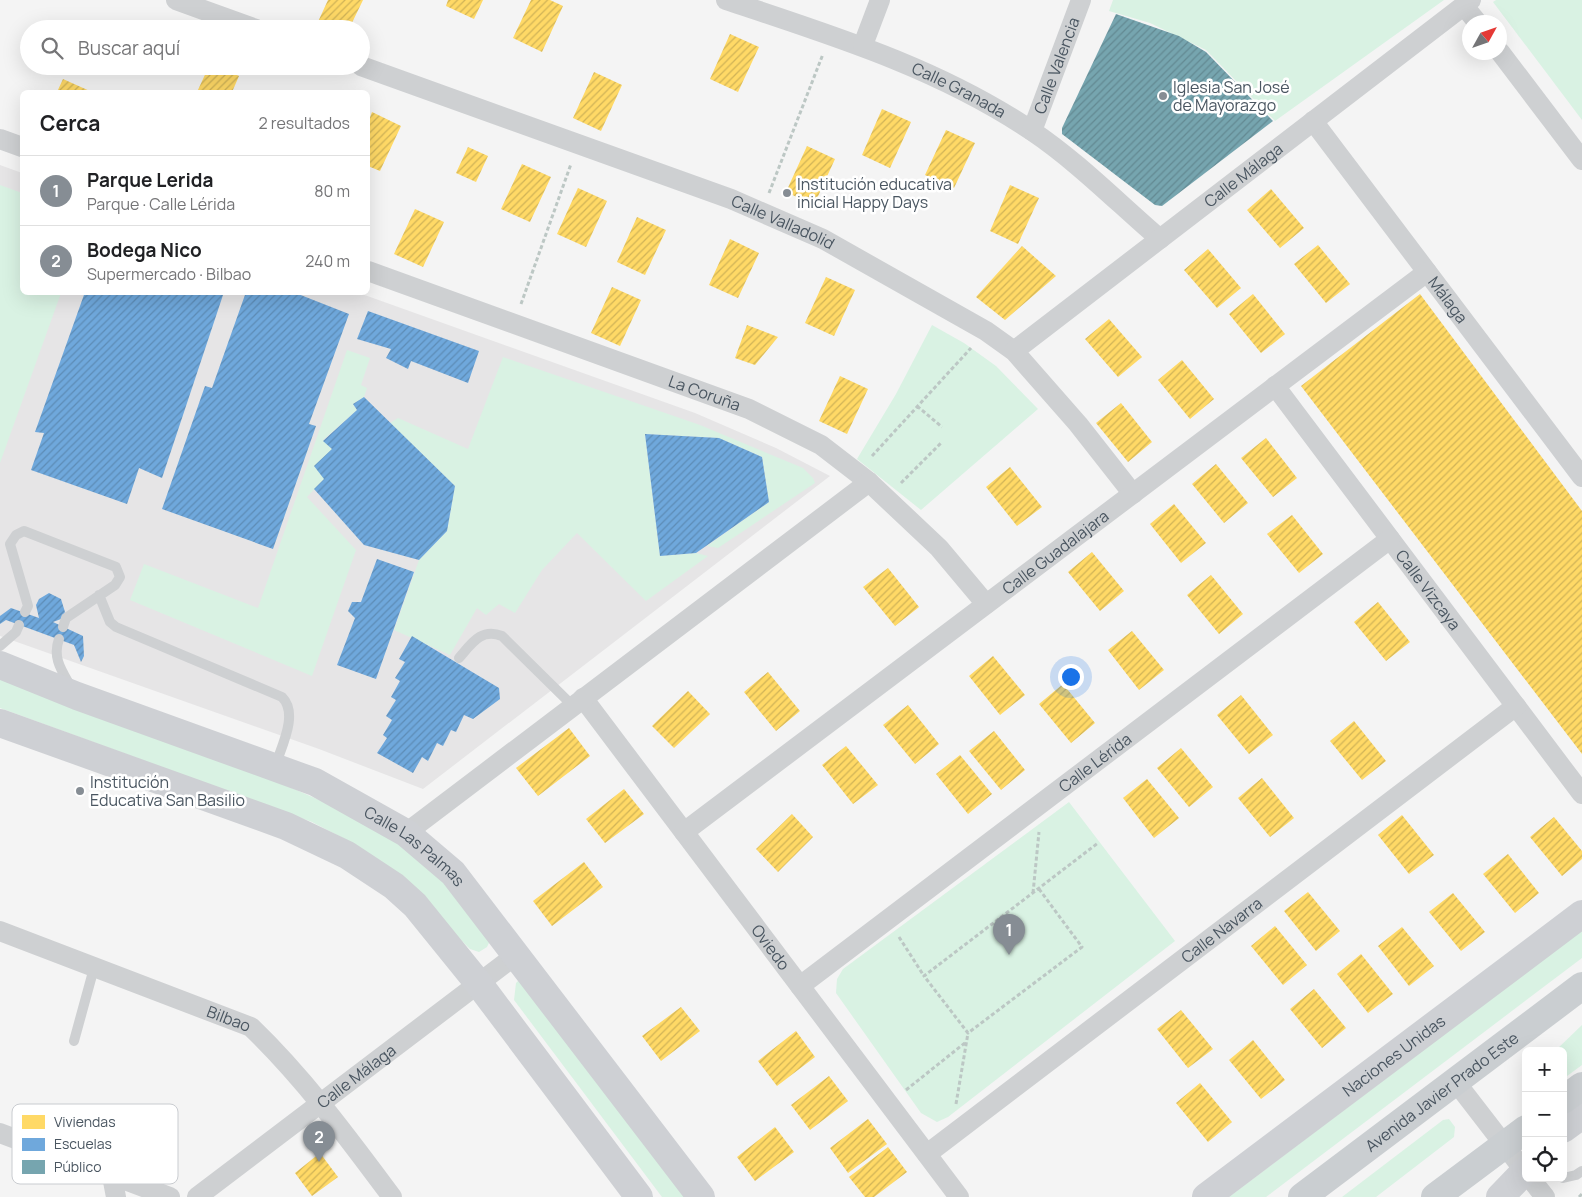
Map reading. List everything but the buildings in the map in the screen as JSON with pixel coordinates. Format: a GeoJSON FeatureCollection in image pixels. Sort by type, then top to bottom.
{"type":"FeatureCollection","features":[{"type":"Feature","properties":{"kind":"main road","name":"Avenida Javier Prado Este"},"geometry":{"type":"LineString","coordinates":[[1302,1197],[1582,986]]}},
{"type":"Feature","properties":{"kind":"main road"},"geometry":{"type":"LineString","coordinates":[[1567,1097],[1582,1086]]}},
{"type":"Feature","properties":{"kind":"main road"},"geometry":{"type":"LineString","coordinates":[[1435,1197],[1522,1132]]}},
{"type":"Feature","properties":{"kind":"street"},"geometry":{"type":"LineString","coordinates":[[176,0],[231,20]]}},
{"type":"Feature","properties":{"kind":"street","name":"Calle Granada"},"geometry":{"type":"LineString","coordinates":[[726,0],[863,45],[951,84],[1032,131],[1098,184],[1160,239]]}},
{"type":"Feature","properties":{"kind":"street"},"geometry":{"type":"LineString","coordinates":[[863,45],[880,0]]}},
{"type":"Feature","properties":{"kind":"street","name":"Calle Valencia"},"geometry":{"type":"LineString","coordinates":[[1032,131],[1081,0]]}},
{"type":"Feature","properties":{"kind":"street"},"geometry":{"type":"LineString","coordinates":[[1468,3],[1473,15]]}},
{"type":"Feature","properties":{"kind":"street","name":"Calle Málaga"},"geometry":{"type":"LineString","coordinates":[[1014,351],[1468,3]]}},
{"type":"Feature","properties":{"kind":"street"},"geometry":{"type":"LineString","coordinates":[[1506,60],[1582,158]]}},
{"type":"Feature","properties":{"kind":"street","name":"Calle Valladolid"},"geometry":{"type":"LineString","coordinates":[[370,69],[762,212],[823,239],[986,331],[1014,351],[1078,424],[1133,494]]}},
{"type":"Feature","properties":{"kind":"street","name":"Málaga"},"geometry":{"type":"LineString","coordinates":[[1313,121],[1582,477]]}},
{"type":"Feature","properties":{"kind":"street"},"geometry":{"type":"LineString","coordinates":[[0,139],[20,146]]}},
{"type":"Feature","properties":{"kind":"street","name":"La Coruña"},"geometry":{"type":"LineString","coordinates":[[370,272],[749,409],[821,445],[863,477],[939,548],[986,604]]}},
{"type":"Feature","properties":{"kind":"street","name":"Calle Guadalajara"},"geometry":{"type":"LineString","coordinates":[[684,832],[1427,272]]}},
{"type":"Feature","properties":{"kind":"street","name":"Calle Vizcaya"},"geometry":{"type":"LineString","coordinates":[[1275,386],[1582,794]]}},
{"type":"Feature","properties":{"kind":"street"},"geometry":{"type":"LineString","coordinates":[[406,833],[578,702],[863,477]]}},
{"type":"Feature","properties":{"kind":"street","name":"Calle Lérida"},"geometry":{"type":"LineString","coordinates":[[800,986],[1390,539]]}},
{"type":"Feature","properties":{"kind":"street","name":"Calle Las Palmas"},"geometry":{"type":"LineString","coordinates":[[0,665],[77,696],[315,782],[406,833],[453,873],[701,1197]]}},
{"type":"Feature","properties":{"kind":"street","name":"Oviedo"},"geometry":{"type":"LineString","coordinates":[[578,702],[684,832],[959,1197]]}},
{"type":"Feature","properties":{"kind":"street","name":"Calle Navarra"},"geometry":{"type":"LineString","coordinates":[[927,1154],[1516,706]]}},
{"type":"Feature","properties":{"kind":"street"},"geometry":{"type":"LineString","coordinates":[[0,724],[286,826],[347,854],[394,886],[415,905],[479,984],[639,1197]]}},
{"type":"Feature","properties":{"kind":"street","name":"Naciones Unidas"},"geometry":{"type":"LineString","coordinates":[[1206,1197],[1582,914]]}},
{"type":"Feature","properties":{"kind":"street","name":"Bilbao"},"geometry":{"type":"LineString","coordinates":[[0,931],[251,1027],[281,1056],[392,1197]]}},
{"type":"Feature","properties":{"kind":"street","name":"Calle Málaga"},"geometry":{"type":"LineString","coordinates":[[197,1197],[516,955]]}},
{"type":"Feature","properties":{"kind":"street"},"geometry":{"type":"LineString","coordinates":[[1455,1081],[1522,1168]]}},
{"type":"Feature","properties":{"kind":"street"},"geometry":{"type":"LineString","coordinates":[[1567,1127],[1582,1115]]}},
{"type":"Feature","properties":{"kind":"street"},"geometry":{"type":"LineString","coordinates":[[0,1133],[12,1138]]}},
{"type":"Feature","properties":{"kind":"street"},"geometry":{"type":"LineString","coordinates":[[1500,1197],[1522,1177]]}},
{"type":"Feature","properties":{"kind":"street"},"geometry":{"type":"LineString","coordinates":[[1534,1182],[1546,1197]]}},
{"type":"Feature","properties":{"kind":"street"},"geometry":{"type":"LineString","coordinates":[[114,1184],[116,1197]]}},
{"type":"Feature","properties":{"kind":"street"},"geometry":{"type":"LineString","coordinates":[[134,1184],[170,1197]]}},
{"type":"Feature","properties":{"kind":"lane"},"geometry":{"type":"LineString","coordinates":[[25,612],[28,606],[10,544],[16,535],[24,531],[116,567],[120,577],[115,585],[66,618],[63,627]]}},
{"type":"Feature","properties":{"kind":"lane"},"geometry":{"type":"LineString","coordinates":[[99,595],[110,622],[116,627],[282,697],[289,704],[290,716],[274,768]]}},
{"type":"Feature","properties":{"kind":"lane"},"geometry":{"type":"LineString","coordinates":[[0,646],[16,632],[19,625]]}},
{"type":"Feature","properties":{"kind":"lane"},"geometry":{"type":"LineString","coordinates":[[459,658],[477,637],[484,633],[493,632],[502,636],[578,702]]}},
{"type":"Feature","properties":{"kind":"lane"},"geometry":{"type":"LineString","coordinates":[[59,639],[56,647],[56,660],[77,696]]}},
{"type":"Feature","properties":{"kind":"lane"},"geometry":{"type":"LineString","coordinates":[[74,1041],[94,968]]}},
{"type":"Feature","properties":{"kind":"lane"},"geometry":{"type":"LineString","coordinates":[[1567,1177],[1582,1171]]}},
{"type":"Feature","properties":{"kind":"path"},"geometry":{"type":"LineString","coordinates":[[762,212],[830,35]]}},
{"type":"Feature","properties":{"kind":"path"},"geometry":{"type":"LineString","coordinates":[[514,324],[578,144]]}},
{"type":"Feature","properties":{"kind":"path"},"geometry":{"type":"LineString","coordinates":[[863,477],[917,406],[986,331]]}},
{"type":"Feature","properties":{"kind":"path"},"geometry":{"type":"LineString","coordinates":[[917,406],[942,427]]}},
{"type":"Feature","properties":{"kind":"path"},"geometry":{"type":"LineString","coordinates":[[897,486],[942,442]]}},
{"type":"Feature","properties":{"kind":"path"},"geometry":{"type":"LineString","coordinates":[[1033,893],[1042,803]]}},
{"type":"Feature","properties":{"kind":"path"},"geometry":{"type":"LineString","coordinates":[[924,976],[1098,843]]}},
{"type":"Feature","properties":{"kind":"path"},"geometry":{"type":"LineString","coordinates":[[951,1135],[968,1033],[1082,947],[1039,889]]}},
{"type":"Feature","properties":{"kind":"path"},"geometry":{"type":"LineString","coordinates":[[888,920],[924,976],[968,1033]]}},
{"type":"Feature","properties":{"kind":"path"},"geometry":{"type":"LineString","coordinates":[[889,1104],[966,1042]]}},
{"type":"Feature","properties":{"kind":"path"},"geometry":{"type":"LineString","coordinates":[[1579,1197],[1582,1194]]}},
{"type":"Feature","properties":{"kind":"shaded area"},"geometry":{"type":"Polygon","coordinates":[[[0,165],[20,172],[20,295],[365,295],[695,413],[776,448],[830,476],[423,789],[319,749],[0,636],[0,165]]]}},
{"type":"Feature","properties":{"kind":"green space"},"geometry":{"type":"Polygon","coordinates":[[[1113,0],[1444,0],[1275,121],[1206,50],[1150,23],[1109,11],[1113,0]]]}},
{"type":"Feature","properties":{"kind":"green space"},"geometry":{"type":"Polygon","coordinates":[[[1496,0],[1582,0],[1582,120],[1507,21],[1507,15],[1503,15],[1493,2],[1496,0]]]}},
{"type":"Feature","properties":{"kind":"green space"},"geometry":{"type":"Polygon","coordinates":[[[0,185],[20,192],[20,295],[60,295],[0,463],[0,185]]]}},
{"type":"Feature","properties":{"kind":"green space"},"geometry":{"type":"Polygon","coordinates":[[[932,325],[964,343],[996,366],[1038,409],[921,510],[857,459],[896,394],[932,325]]]}},
{"type":"Feature","properties":{"kind":"green space"},"geometry":{"type":"Polygon","coordinates":[[[347,350],[370,358],[361,385],[367,388],[364,397],[353,404],[357,410],[323,440],[332,449],[324,479],[307,497],[356,550],[312,676],[130,600],[144,564],[258,608],[347,350]]]}},
{"type":"Feature","properties":{"kind":"green space"},"geometry":{"type":"Polygon","coordinates":[[[503,357],[700,425],[803,468],[813,478],[815,483],[718,548],[707,546],[769,502],[762,457],[719,438],[645,434],[660,556],[696,553],[708,556],[646,601],[577,533],[542,570],[515,613],[499,604],[486,615],[477,608],[450,655],[394,630],[419,560],[447,531],[455,486],[390,423],[398,418],[468,449],[503,357]]]}},
{"type":"Feature","properties":{"kind":"green space"},"geometry":{"type":"Polygon","coordinates":[[[0,678],[249,769],[369,822],[425,864],[453,891],[491,939],[487,947],[479,952],[470,949],[418,898],[354,844],[312,822],[0,708],[0,678]]]}},
{"type":"Feature","properties":{"kind":"green space"},"geometry":{"type":"Polygon","coordinates":[[[1069,802],[1175,941],[948,1117],[937,1122],[921,1113],[836,993],[837,979],[843,969],[1069,802]]]}},
{"type":"Feature","properties":{"kind":"green space"},"geometry":{"type":"Polygon","coordinates":[[[1582,930],[1582,958],[1266,1197],[1229,1197],[1582,930]]]}},
{"type":"Feature","properties":{"kind":"green space"},"geometry":{"type":"Polygon","coordinates":[[[520,979],[691,1197],[662,1197],[514,1000],[516,983],[520,979]]]}},
{"type":"Feature","properties":{"kind":"green space"},"geometry":{"type":"Polygon","coordinates":[[[1582,1025],[1582,1065],[1567,1076],[1567,1047],[1559,1047],[1582,1025]]]}},
{"type":"Feature","properties":{"kind":"green space"},"geometry":{"type":"Polygon","coordinates":[[[1449,1119],[1455,1127],[1454,1137],[1376,1197],[1342,1197],[1443,1120],[1449,1119]]]}},
{"type":"Feature","properties":{"kind":"place","name":"Iglesia San José de Mayorazgo"},"geometry":{"type":"Point","coordinates":[1163,96]}},
{"type":"Feature","properties":{"kind":"place","name":"Institución educativa inicial Happy Days"},"geometry":{"type":"Point","coordinates":[787,193]}},
{"type":"Feature","properties":{"kind":"place","name":"Institución Educativa San Basilio"},"geometry":{"type":"Point","coordinates":[80,791]}},
{"type":"Feature","properties":{"kind":"place","name":"Parque Lerida"},"geometry":{"type":"Point","coordinates":[1009,955]}},
{"type":"Feature","properties":{"kind":"place","name":"Bodega Nico"},"geometry":{"type":"Point","coordinates":[319,1162]}}]}
